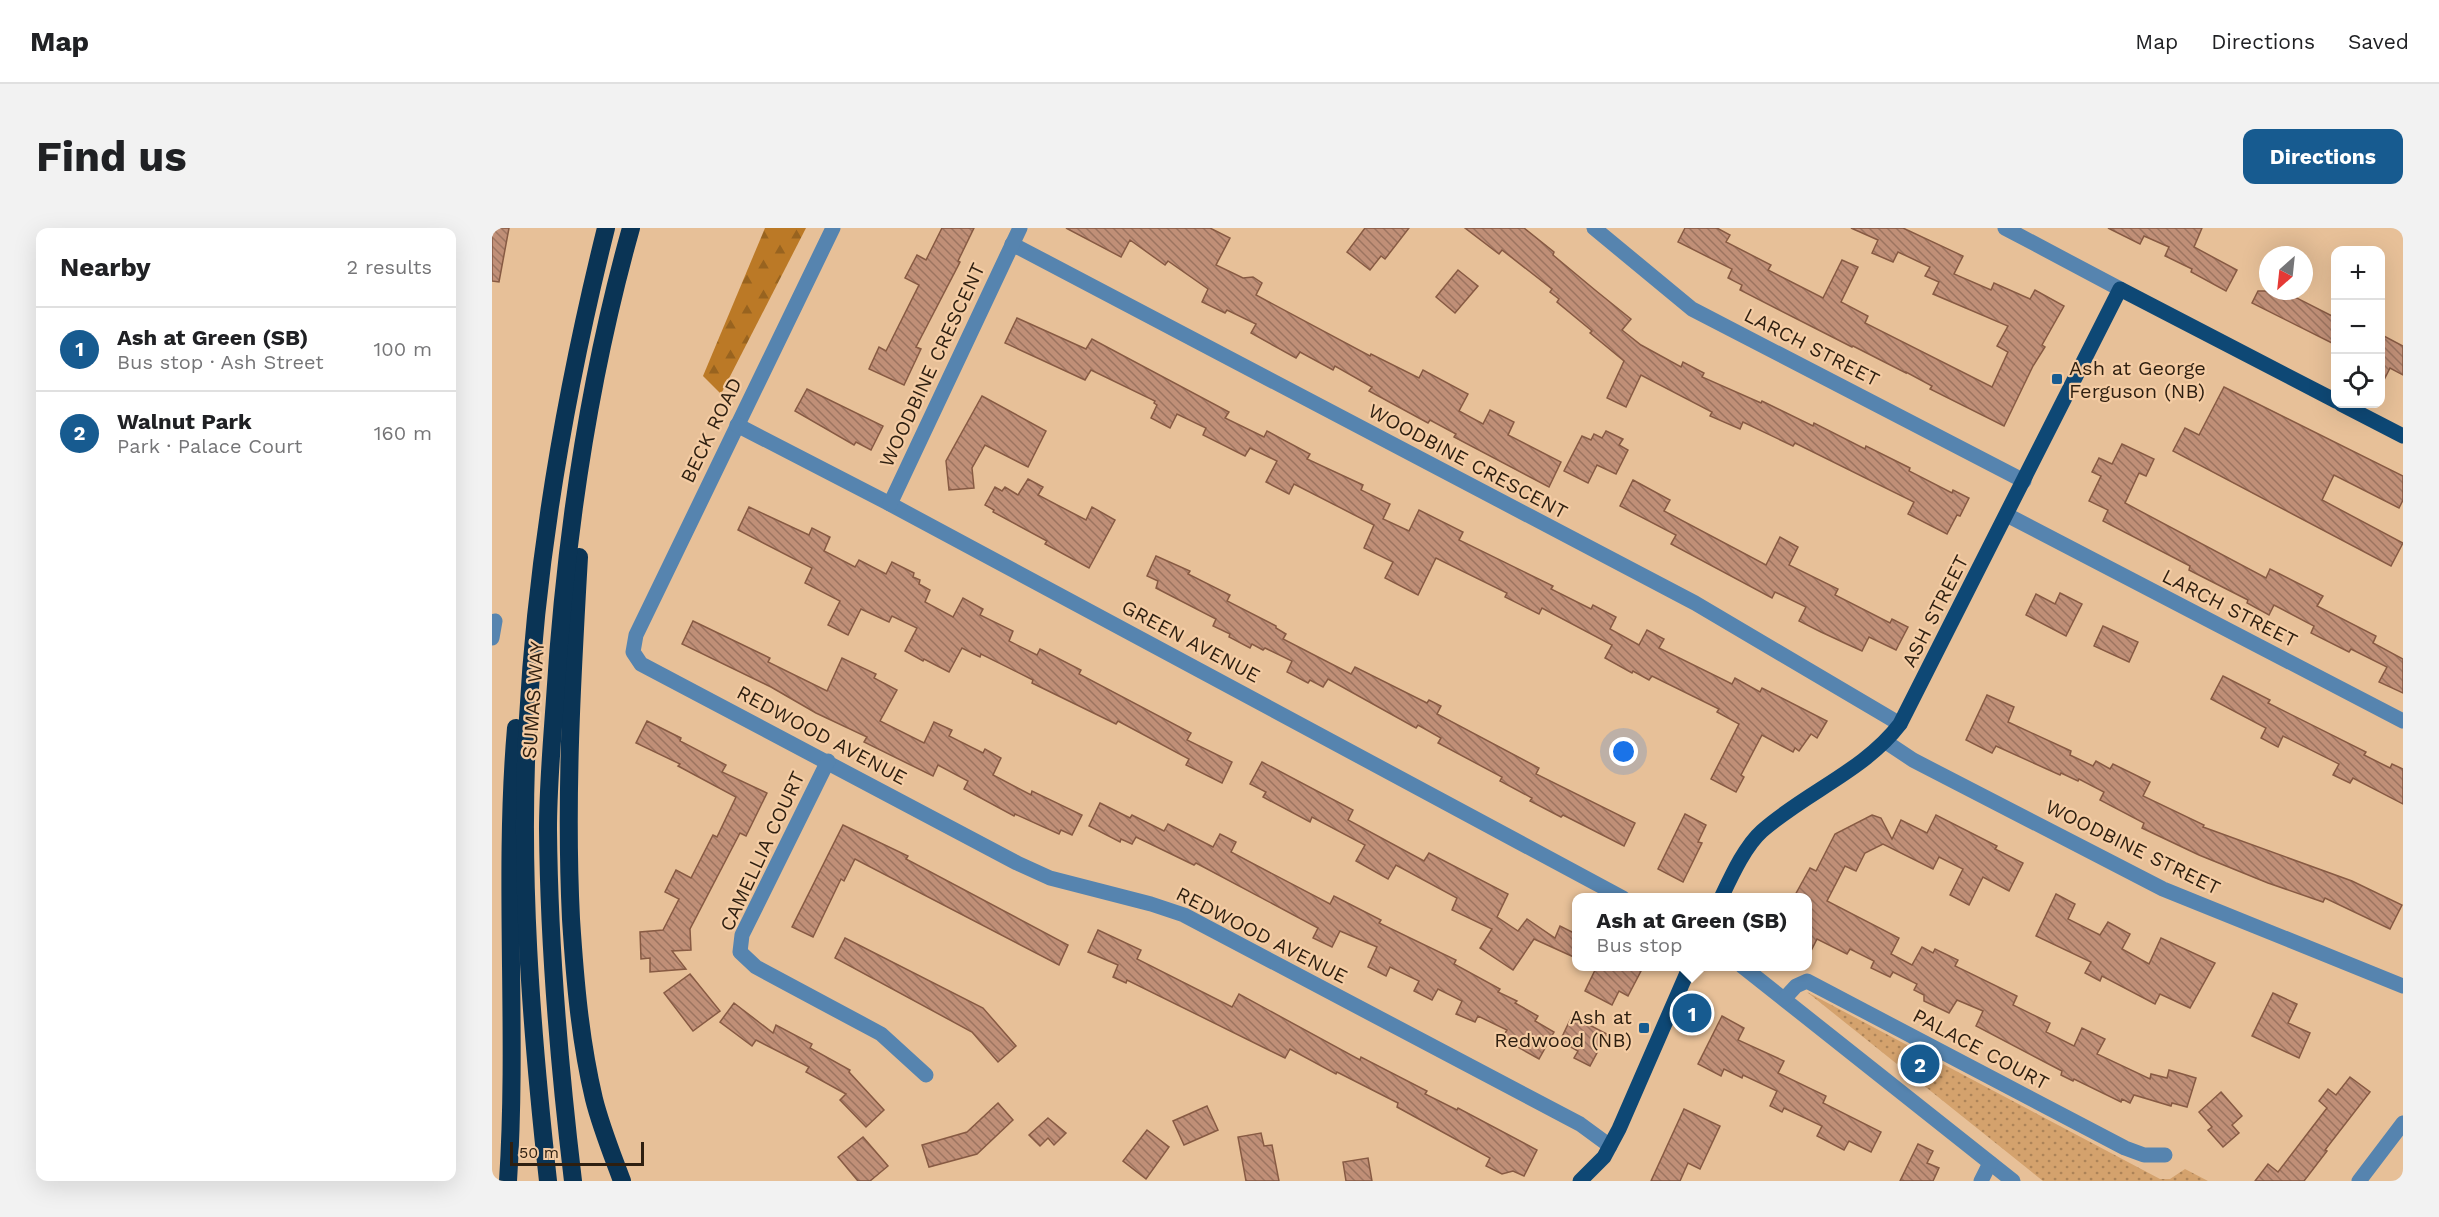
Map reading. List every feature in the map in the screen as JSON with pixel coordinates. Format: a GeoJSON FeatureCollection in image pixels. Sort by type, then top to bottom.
{"type":"FeatureCollection","features":[{"type":"Feature","properties":{"kind":"highway","name":"SUMAS WAY"},"geometry":{"type":"LineString","coordinates":[[548,1181],[536,1073],[525,885],[528,719],[542,563],[555,466],[570,386],[606,228]]}},
{"type":"Feature","properties":{"kind":"highway","name":"SUMAS WAY"},"geometry":{"type":"LineString","coordinates":[[573,1181],[554,990],[548,828],[558,644],[574,502],[587,424],[598,367],[632,228]]}},
{"type":"Feature","properties":{"kind":"highway"},"geometry":{"type":"LineString","coordinates":[[587,424],[569,721],[568,848],[579,1021],[595,1102],[622,1181]]}},
{"type":"Feature","properties":{"kind":"highway"},"geometry":{"type":"LineString","coordinates":[[508,1181],[512,1051],[512,779],[528,614],[542,563]]}},
{"type":"Feature","properties":{"kind":"main road","name":"ASH STREET"},"geometry":{"type":"LineString","coordinates":[[1723,893],[1736,868],[1760,832],[1799,802],[1861,763],[1886,742],[1900,724],[2120,289]]}},
{"type":"Feature","properties":{"kind":"main road"},"geometry":{"type":"LineString","coordinates":[[2120,289],[2331,398]]}},
{"type":"Feature","properties":{"kind":"main road"},"geometry":{"type":"LineString","coordinates":[[2348,408],[2403,436]]}},
{"type":"Feature","properties":{"kind":"main road"},"geometry":{"type":"LineString","coordinates":[[1580,1181],[1598,1163],[1610,1146],[1688,971]]}},
{"type":"Feature","properties":{"kind":"street","name":"BECK ROAD"},"geometry":{"type":"LineString","coordinates":[[633,652],[636,635],[833,228]]}},
{"type":"Feature","properties":{"kind":"street","name":"WOODBINE CRESCENT"},"geometry":{"type":"LineString","coordinates":[[890,504],[1020,228]]}},
{"type":"Feature","properties":{"kind":"street","name":"LARCH STREET"},"geometry":{"type":"LineString","coordinates":[[1594,228],[1692,309],[2024,481]]}},
{"type":"Feature","properties":{"kind":"street"},"geometry":{"type":"LineString","coordinates":[[2005,228],[2120,289]]}},
{"type":"Feature","properties":{"kind":"street","name":"WOODBINE CRESCENT"},"geometry":{"type":"LineString","coordinates":[[1012,244],[1695,603],[1900,724]]}},
{"type":"Feature","properties":{"kind":"street","name":"GREEN AVENUE"},"geometry":{"type":"LineString","coordinates":[[737,425],[890,504],[1616,893]]}},
{"type":"Feature","properties":{"kind":"street","name":"LARCH STREET"},"geometry":{"type":"LineString","coordinates":[[2007,515],[2403,721]]}},
{"type":"Feature","properties":{"kind":"street"},"geometry":{"type":"LineString","coordinates":[[492,638],[495,621]]}},
{"type":"Feature","properties":{"kind":"street","name":"REDWOOD AVENUE"},"geometry":{"type":"LineString","coordinates":[[633,652],[641,664],[1017,863],[1050,878],[1151,904],[1184,915],[1580,1124],[1610,1146]]}},
{"type":"Feature","properties":{"kind":"street","name":"WOODBINE STREET"},"geometry":{"type":"LineString","coordinates":[[1886,742],[1913,760],[2163,889],[2403,986]]}},
{"type":"Feature","properties":{"kind":"street","name":"CAMELLIA COURT"},"geometry":{"type":"LineString","coordinates":[[828,761],[742,934],[740,952],[756,967],[881,1034],[926,1075]]}},
{"type":"Feature","properties":{"kind":"street"},"geometry":{"type":"LineString","coordinates":[[1749,971],[2013,1181]]}},
{"type":"Feature","properties":{"kind":"street","name":"PALACE COURT"},"geometry":{"type":"LineString","coordinates":[[1785,999],[1796,986],[1807,981],[2125,1148],[2145,1155],[2165,1155]]}},
{"type":"Feature","properties":{"kind":"street"},"geometry":{"type":"LineString","coordinates":[[2359,1181],[2403,1123]]}},
{"type":"Feature","properties":{"kind":"street"},"geometry":{"type":"LineString","coordinates":[[1981,1181],[1990,1163]]}},
{"type":"Feature","properties":{"kind":"green space"},"geometry":{"type":"Polygon","coordinates":[[[765,228],[806,228],[721,394],[703,376],[765,228]]]}},
{"type":"Feature","properties":{"kind":"shaded area"},"geometry":{"type":"Polygon","coordinates":[[[1807,992],[2160,1179],[2170,1179],[2185,1169],[2208,1181],[2043,1181],[1807,992]]]}},
{"type":"Feature","properties":{"kind":"building"},"geometry":{"type":"Polygon","coordinates":[[[492,228],[509,228],[499,282],[492,281],[492,228]]]}},
{"type":"Feature","properties":{"kind":"building"},"geometry":{"type":"Polygon","coordinates":[[[942,228],[974,228],[958,261],[960,262],[916,347],[921,349],[904,385],[869,369],[879,347],[886,351],[919,285],[905,278],[917,255],[926,260],[942,228]]]}},
{"type":"Feature","properties":{"kind":"building"},"geometry":{"type":"Polygon","coordinates":[[[1066,228],[1210,228],[1230,238],[1216,265],[1243,278],[1253,277],[1262,283],[1256,295],[1370,356],[1371,354],[1419,378],[1423,370],[1468,394],[1459,411],[1483,424],[1490,410],[1514,422],[1508,435],[1561,462],[1549,487],[1454,437],[1456,434],[1430,420],[1428,423],[1369,391],[1372,387],[1335,366],[1333,370],[1300,352],[1296,358],[1251,333],[1256,324],[1227,310],[1225,313],[1202,302],[1208,289],[1168,261],[1165,265],[1130,240],[1121,257],[1066,228]]]}},
{"type":"Feature","properties":{"kind":"building"},"geometry":{"type":"Polygon","coordinates":[[[1365,228],[1409,228],[1385,259],[1381,256],[1370,270],[1347,252],[1365,228]]]}},
{"type":"Feature","properties":{"kind":"building"},"geometry":{"type":"Polygon","coordinates":[[[1465,228],[1524,228],[1631,319],[1622,330],[1641,345],[1681,367],[1683,362],[1704,373],[1702,377],[1761,403],[1762,401],[1813,426],[1814,423],[1865,449],[1866,446],[1952,493],[1953,490],[1969,498],[1960,516],[1957,515],[1947,534],[1908,514],[1914,502],[1795,443],[1793,446],[1743,422],[1740,429],[1710,416],[1712,412],[1641,375],[1626,407],[1607,398],[1624,361],[1557,302],[1559,299],[1550,292],[1552,289],[1502,250],[1499,254],[1465,228]]]}},
{"type":"Feature","properties":{"kind":"building"},"geometry":{"type":"Polygon","coordinates":[[[1685,228],[1717,228],[1730,235],[1726,242],[1771,265],[1768,270],[1823,298],[1842,260],[1858,267],[1841,302],[1868,316],[1865,323],[1992,387],[2008,352],[1997,346],[2008,326],[1933,294],[1939,282],[1925,276],[1930,267],[1898,252],[1893,262],[1872,253],[1878,240],[1851,228],[1903,228],[1963,256],[1954,274],[1991,290],[1994,283],[2030,299],[2035,290],[2064,306],[2042,345],[2045,347],[2033,366],[2004,426],[1930,389],[1932,386],[1906,372],[1740,290],[1742,285],[1728,278],[1732,269],[1678,242],[1685,228]]]}},
{"type":"Feature","properties":{"kind":"building"},"geometry":{"type":"Polygon","coordinates":[[[2108,228],[2202,228],[2194,247],[2237,270],[2226,291],[2191,272],[2192,269],[2165,256],[2169,247],[2144,236],[2140,244],[2108,228]]]}},
{"type":"Feature","properties":{"kind":"building"},"geometry":{"type":"Polygon","coordinates":[[[1458,270],[1478,286],[1455,313],[1436,297],[1458,270]]]}},
{"type":"Feature","properties":{"kind":"building"},"geometry":{"type":"Polygon","coordinates":[[[2258,291],[2259,300],[2301,300],[2331,315],[2331,342],[2252,303],[2258,291]]]}},
{"type":"Feature","properties":{"kind":"building"},"geometry":{"type":"Polygon","coordinates":[[[1017,318],[1086,349],[1092,339],[1229,412],[1225,418],[1264,437],[1267,431],[1310,454],[1307,459],[1363,485],[1361,490],[1390,504],[1383,519],[1409,531],[1419,510],[1463,532],[1459,540],[1553,586],[1551,589],[1591,609],[1593,605],[1616,617],[1610,629],[1639,645],[1647,630],[1664,639],[1659,648],[1732,684],[1735,678],[1760,692],[1762,688],[1827,721],[1817,738],[1811,734],[1799,751],[1795,748],[1793,752],[1762,735],[1741,775],[1744,777],[1736,792],[1711,779],[1739,724],[1717,712],[1719,709],[1652,676],[1649,680],[1633,671],[1632,673],[1605,658],[1612,645],[1542,608],[1539,614],[1505,597],[1507,593],[1436,558],[1418,595],[1385,578],[1393,562],[1364,548],[1374,525],[1294,484],[1289,494],[1266,482],[1277,461],[1250,448],[1245,456],[1203,435],[1206,428],[1177,414],[1170,428],[1151,418],[1157,405],[1155,401],[1091,370],[1085,380],[1005,343],[1017,318]]]}},
{"type":"Feature","properties":{"kind":"building"},"geometry":{"type":"Polygon","coordinates":[[[2385,337],[2403,346],[2403,375],[2390,368],[2385,378],[2385,337]]]}},
{"type":"Feature","properties":{"kind":"building"},"geometry":{"type":"Polygon","coordinates":[[[2224,387],[2403,476],[2403,500],[2399,508],[2334,475],[2322,500],[2403,543],[2391,566],[2173,451],[2185,428],[2199,435],[2224,387]]]}},
{"type":"Feature","properties":{"kind":"building"},"geometry":{"type":"Polygon","coordinates":[[[807,389],[883,426],[871,450],[856,442],[854,445],[795,411],[807,389]]]}},
{"type":"Feature","properties":{"kind":"building"},"geometry":{"type":"Polygon","coordinates":[[[982,396],[1046,431],[1028,467],[985,445],[972,468],[974,488],[949,490],[946,461],[982,396]]]}},
{"type":"Feature","properties":{"kind":"building"},"geometry":{"type":"Polygon","coordinates":[[[1606,431],[1623,439],[1619,445],[1628,450],[1616,474],[1597,465],[1588,483],[1564,471],[1582,436],[1591,440],[1594,434],[1602,438],[1606,431]]]}},
{"type":"Feature","properties":{"kind":"building"},"geometry":{"type":"Polygon","coordinates":[[[2122,444],[2154,459],[2146,476],[2139,473],[2125,503],[2266,578],[2270,569],[2323,596],[2317,606],[2376,636],[2373,643],[2403,659],[2403,693],[2379,682],[2387,667],[2351,649],[2349,652],[2311,633],[2314,626],[2274,605],[2269,615],[2247,603],[2248,600],[2189,570],[2190,566],[2103,521],[2108,510],[2089,501],[2101,476],[2092,472],[2099,458],[2112,464],[2122,444]]]}},
{"type":"Feature","properties":{"kind":"building"},"geometry":{"type":"Polygon","coordinates":[[[1028,479],[1043,487],[1038,495],[1086,520],[1092,507],[1115,520],[1089,568],[1045,544],[1047,541],[993,512],[994,510],[985,505],[995,487],[1002,491],[1005,487],[1018,495],[1028,479]]]}},
{"type":"Feature","properties":{"kind":"building"},"geometry":{"type":"Polygon","coordinates":[[[1633,480],[1670,500],[1664,511],[1766,565],[1780,537],[1798,547],[1789,565],[1838,589],[1835,595],[1890,623],[1892,619],[1908,627],[1896,650],[1869,637],[1862,651],[1821,632],[1799,621],[1806,607],[1775,592],[1772,598],[1671,544],[1676,535],[1620,506],[1633,480]]]}},
{"type":"Feature","properties":{"kind":"building"},"geometry":{"type":"Polygon","coordinates":[[[749,507],[809,535],[812,528],[830,537],[824,551],[855,567],[859,560],[886,574],[892,562],[914,573],[913,577],[920,580],[919,584],[930,590],[925,602],[953,617],[963,598],[983,609],[980,615],[1013,631],[1009,641],[1037,655],[1040,649],[1081,670],[1079,674],[1191,733],[1187,740],[1232,762],[1222,783],[1186,765],[1189,759],[1118,721],[1116,724],[1032,683],[1033,680],[981,654],[980,657],[962,648],[949,672],[924,659],[923,661],[905,651],[917,628],[892,616],[889,622],[861,609],[848,635],[828,625],[840,601],[805,583],[812,568],[738,530],[749,507]]]}},
{"type":"Feature","properties":{"kind":"building"},"geometry":{"type":"Polygon","coordinates":[[[1156,556],[1190,571],[1188,574],[1230,595],[1227,601],[1276,626],[1286,634],[1283,639],[1351,674],[1355,667],[1427,703],[1429,700],[1441,706],[1437,714],[1539,768],[1536,774],[1635,823],[1624,846],[1530,801],[1532,798],[1500,781],[1502,777],[1438,743],[1441,738],[1418,725],[1416,728],[1328,679],[1323,687],[1310,680],[1308,683],[1287,672],[1292,661],[1265,648],[1263,650],[1252,644],[1250,648],[1229,637],[1230,634],[1213,626],[1216,619],[1156,588],[1158,581],[1147,576],[1156,556]]]}},
{"type":"Feature","properties":{"kind":"building"},"geometry":{"type":"Polygon","coordinates":[[[2060,593],[2082,604],[2066,636],[2026,615],[2036,594],[2055,604],[2060,593]]]}},
{"type":"Feature","properties":{"kind":"building"},"geometry":{"type":"Polygon","coordinates":[[[693,621],[770,658],[768,662],[827,691],[842,658],[876,674],[874,678],[897,690],[880,721],[924,743],[934,722],[952,730],[949,736],[983,753],[985,749],[1001,758],[993,775],[1031,795],[1032,791],[1082,815],[1072,835],[1061,830],[1059,834],[1015,814],[1014,816],[964,789],[968,781],[938,765],[933,776],[864,742],[867,737],[682,644],[693,621]]]}},
{"type":"Feature","properties":{"kind":"building"},"geometry":{"type":"Polygon","coordinates":[[[2103,626],[2138,642],[2129,662],[2094,646],[2103,626]]]}},
{"type":"Feature","properties":{"kind":"building"},"geometry":{"type":"Polygon","coordinates":[[[2223,676],[2270,700],[2268,703],[2366,752],[2364,755],[2390,768],[2392,764],[2403,769],[2403,804],[2353,778],[2350,783],[2333,775],[2339,764],[2283,736],[2278,747],[2261,738],[2266,728],[2211,699],[2223,676]]]}},
{"type":"Feature","properties":{"kind":"building"},"geometry":{"type":"Polygon","coordinates":[[[1987,695],[2014,707],[2008,722],[2071,751],[2070,755],[2093,766],[2096,761],[2110,769],[2113,764],[2150,782],[2143,796],[2204,825],[2203,827],[2352,881],[2402,905],[2390,929],[2325,898],[2323,902],[2268,883],[2199,855],[2142,828],[2144,823],[2100,800],[2104,792],[2079,779],[2078,781],[2061,773],[2060,775],[1996,746],[1992,753],[1966,740],[1987,695]]]}},
{"type":"Feature","properties":{"kind":"building"},"geometry":{"type":"Polygon","coordinates":[[[647,721],[726,765],[722,772],[767,793],[746,836],[740,833],[690,929],[691,950],[672,951],[686,969],[650,972],[650,958],[641,959],[640,932],[663,930],[679,899],[665,892],[676,870],[691,878],[713,835],[717,837],[736,797],[678,766],[680,764],[636,743],[647,721]]]}},
{"type":"Feature","properties":{"kind":"building"},"geometry":{"type":"Polygon","coordinates":[[[1262,762],[1353,810],[1348,820],[1424,861],[1429,853],[1508,894],[1497,917],[1518,931],[1527,919],[1555,938],[1560,926],[1572,932],[1572,956],[1534,939],[1513,970],[1480,948],[1492,929],[1452,910],[1457,898],[1396,865],[1388,879],[1356,861],[1365,845],[1312,817],[1310,822],[1263,797],[1266,792],[1250,784],[1262,762]]]}},
{"type":"Feature","properties":{"kind":"building"},"geometry":{"type":"Polygon","coordinates":[[[1100,803],[1130,818],[1132,815],[1164,831],[1168,824],[1213,847],[1220,834],[1236,842],[1231,852],[1330,904],[1334,896],[1381,920],[1379,923],[1456,960],[1454,964],[1500,989],[1498,992],[1517,1001],[1515,1003],[1538,1016],[1535,1021],[1554,1032],[1539,1059],[1516,1046],[1518,1043],[1504,1035],[1507,1030],[1478,1016],[1475,1022],[1456,1014],[1462,1001],[1438,989],[1432,1000],[1414,991],[1419,981],[1390,967],[1386,976],[1368,967],[1377,947],[1340,931],[1332,947],[1313,938],[1318,928],[1196,863],[1194,865],[1136,837],[1132,844],[1121,839],[1120,842],[1089,826],[1100,803]]]}},
{"type":"Feature","properties":{"kind":"building"},"geometry":{"type":"Polygon","coordinates":[[[1685,814],[1706,825],[1698,842],[1702,843],[1683,882],[1658,869],[1685,814]]]}},
{"type":"Feature","properties":{"kind":"building"},"geometry":{"type":"Polygon","coordinates":[[[1872,815],[1881,818],[1892,839],[1901,820],[1927,833],[1936,815],[1997,846],[1995,849],[2023,863],[2009,891],[1983,877],[1969,905],[1950,895],[1963,869],[1939,857],[1933,869],[1883,844],[1865,853],[1856,871],[1845,866],[1827,901],[1899,938],[1891,954],[1912,965],[1922,947],[1933,953],[1935,949],[1958,960],[1955,966],[2017,996],[2013,1005],[2050,1023],[2046,1032],[2074,1046],[2082,1028],[2105,1039],[2097,1054],[2150,1079],[2151,1074],[2167,1078],[2169,1070],[2196,1078],[2187,1107],[2172,1103],[2171,1106],[2134,1095],[2130,1103],[2122,1099],[2121,1102],[2061,1075],[2062,1071],[1976,1026],[1983,1011],[1957,1000],[1949,1013],[1924,1001],[1924,995],[1914,990],[1917,984],[1893,972],[1890,977],[1871,968],[1874,961],[1850,949],[1847,954],[1817,939],[1812,949],[1812,893],[1796,893],[1810,868],[1816,871],[1835,834],[1872,815]]]}},
{"type":"Feature","properties":{"kind":"building"},"geometry":{"type":"Polygon","coordinates":[[[843,825],[908,856],[906,859],[1068,945],[1059,965],[855,859],[844,881],[841,879],[813,937],[792,927],[843,825]]]}},
{"type":"Feature","properties":{"kind":"building"},"geometry":{"type":"Polygon","coordinates":[[[2056,894],[2075,904],[2068,919],[2100,935],[2108,922],[2130,934],[2122,949],[2149,964],[2161,938],[2215,963],[2190,1008],[2160,994],[2155,1004],[2102,976],[2100,981],[2085,973],[2091,962],[2036,936],[2056,894]]]}},
{"type":"Feature","properties":{"kind":"building"},"geometry":{"type":"Polygon","coordinates":[[[1098,930],[1141,950],[1137,959],[1232,1007],[1239,994],[1360,1060],[1361,1057],[1427,1091],[1425,1094],[1457,1110],[1458,1108],[1537,1150],[1524,1176],[1513,1171],[1502,1174],[1486,1166],[1490,1158],[1397,1107],[1398,1103],[1290,1049],[1285,1058],[1127,980],[1126,983],[1113,977],[1118,965],[1088,952],[1098,930]]]}},
{"type":"Feature","properties":{"kind":"building"},"geometry":{"type":"Polygon","coordinates":[[[845,938],[983,1008],[1016,1046],[998,1062],[972,1032],[835,958],[845,938]]]}},
{"type":"Feature","properties":{"kind":"building"},"geometry":{"type":"Polygon","coordinates":[[[1595,971],[1641,971],[1628,996],[1619,991],[1612,1005],[1585,991],[1595,971]]]}},
{"type":"Feature","properties":{"kind":"building"},"geometry":{"type":"Polygon","coordinates":[[[690,974],[720,1011],[693,1031],[664,993],[690,974]]]}},
{"type":"Feature","properties":{"kind":"building"},"geometry":{"type":"Polygon","coordinates":[[[2273,993],[2297,1004],[2288,1023],[2310,1033],[2299,1058],[2252,1036],[2273,993]]]}},
{"type":"Feature","properties":{"kind":"building"},"geometry":{"type":"Polygon","coordinates":[[[734,1003],[773,1033],[776,1025],[812,1044],[810,1048],[850,1070],[849,1072],[884,1110],[866,1127],[840,1100],[846,1094],[806,1072],[809,1067],[756,1040],[752,1046],[720,1022],[734,1003]]]}},
{"type":"Feature","properties":{"kind":"building"},"geometry":{"type":"Polygon","coordinates":[[[1572,1016],[1607,1034],[1590,1066],[1574,1058],[1578,1051],[1560,1041],[1572,1016]]]}},
{"type":"Feature","properties":{"kind":"building"},"geometry":{"type":"Polygon","coordinates":[[[1722,1016],[1744,1028],[1738,1040],[1784,1061],[1778,1073],[1826,1096],[1823,1103],[1881,1132],[1871,1152],[1849,1141],[1844,1150],[1817,1136],[1822,1126],[1784,1108],[1782,1112],[1770,1106],[1777,1091],[1743,1075],[1742,1078],[1724,1069],[1721,1076],[1698,1064],[1722,1016]]]}},
{"type":"Feature","properties":{"kind":"building"},"geometry":{"type":"Polygon","coordinates":[[[2350,1077],[2370,1092],[2304,1181],[2255,1181],[2268,1164],[2278,1172],[2327,1108],[2319,1101],[2328,1089],[2336,1095],[2350,1077]]]}},
{"type":"Feature","properties":{"kind":"building"},"geometry":{"type":"Polygon","coordinates":[[[2221,1092],[2242,1116],[2232,1125],[2239,1133],[2223,1147],[2208,1130],[2212,1127],[2199,1112],[2221,1092]]]}},
{"type":"Feature","properties":{"kind":"building"},"geometry":{"type":"Polygon","coordinates":[[[998,1103],[1013,1120],[977,1154],[929,1167],[922,1145],[967,1132],[998,1103]]]}},
{"type":"Feature","properties":{"kind":"building"},"geometry":{"type":"Polygon","coordinates":[[[1207,1106],[1218,1130],[1184,1145],[1173,1121],[1207,1106]]]}},
{"type":"Feature","properties":{"kind":"building"},"geometry":{"type":"Polygon","coordinates":[[[1684,1109],[1720,1126],[1700,1169],[1688,1163],[1680,1181],[1651,1181],[1684,1109]]]}},
{"type":"Feature","properties":{"kind":"building"},"geometry":{"type":"Polygon","coordinates":[[[1048,1118],[1066,1133],[1054,1145],[1048,1138],[1040,1146],[1029,1135],[1048,1118]]]}},
{"type":"Feature","properties":{"kind":"building"},"geometry":{"type":"Polygon","coordinates":[[[1147,1130],[1169,1147],[1146,1179],[1123,1161],[1147,1130]]]}},
{"type":"Feature","properties":{"kind":"building"},"geometry":{"type":"Polygon","coordinates":[[[1261,1133],[1264,1146],[1272,1145],[1279,1181],[1246,1181],[1238,1137],[1261,1133]]]}},
{"type":"Feature","properties":{"kind":"building"},"geometry":{"type":"Polygon","coordinates":[[[863,1137],[888,1166],[870,1181],[858,1181],[838,1157],[863,1137]]]}},
{"type":"Feature","properties":{"kind":"building"},"geometry":{"type":"Polygon","coordinates":[[[1918,1144],[1933,1151],[1927,1163],[1939,1168],[1933,1181],[1900,1181],[1918,1144]]]}},
{"type":"Feature","properties":{"kind":"building"},"geometry":{"type":"Polygon","coordinates":[[[1368,1158],[1372,1181],[1346,1181],[1343,1162],[1368,1158]]]}},
{"type":"Feature","properties":{"kind":"place","name":"Ash at George Ferguson (NB)"},"geometry":{"type":"Point","coordinates":[2057,379]}},
{"type":"Feature","properties":{"kind":"place","name":"Ash at Green (SB)"},"geometry":{"type":"Point","coordinates":[1692,1013]}},
{"type":"Feature","properties":{"kind":"place","name":"Ash at Redwood (NB)"},"geometry":{"type":"Point","coordinates":[1644,1028]}},
{"type":"Feature","properties":{"kind":"place","name":"Walnut Park"},"geometry":{"type":"Point","coordinates":[1920,1064]}}]}
